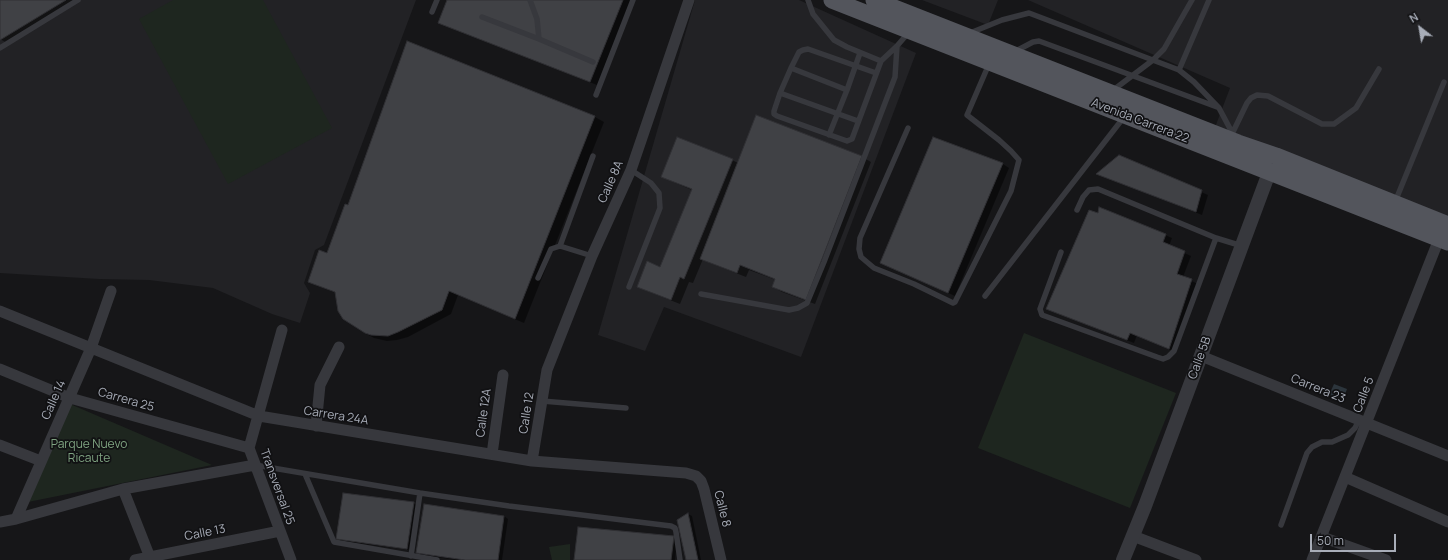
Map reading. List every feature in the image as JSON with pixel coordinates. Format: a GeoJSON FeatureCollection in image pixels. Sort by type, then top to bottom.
{"type":"FeatureCollection","features":[{"type":"Feature","properties":{"kind":"main road","name":"Avenida Carrera 22"},"geometry":{"type":"LineString","coordinates":[[832,0],[1125,115],[1394,204],[1445,235]]}},
{"type":"Feature","properties":{"kind":"main road","name":"Avenida Carrera 22"},"geometry":{"type":"LineString","coordinates":[[874,0],[1110,93],[1235,138],[1273,164],[1445,235]]}},
{"type":"Feature","properties":{"kind":"street","name":"Calle 8A"},"geometry":{"type":"LineString","coordinates":[[547,370],[592,256],[631,170],[689,0]]}},
{"type":"Feature","properties":{"kind":"street","name":"Calle 5B"},"geometry":{"type":"LineString","coordinates":[[1123,560],[1145,506],[1273,164]]}},
{"type":"Feature","properties":{"kind":"street","name":"Calle 5"},"geometry":{"type":"LineString","coordinates":[[1312,560],[1345,477],[1363,421],[1445,235]]}},
{"type":"Feature","properties":{"kind":"street","name":"Calle 14"},"geometry":{"type":"LineString","coordinates":[[16,519],[91,348],[111,291]]}},
{"type":"Feature","properties":{"kind":"street","name":"Carrera 24A"},"geometry":{"type":"LineString","coordinates":[[0,311],[258,416],[532,461],[686,473]]}},
{"type":"Feature","properties":{"kind":"street","name":"Transversal 25"},"geometry":{"type":"LineString","coordinates":[[282,330],[249,448],[254,465],[291,560]]}},
{"type":"Feature","properties":{"kind":"street"},"geometry":{"type":"LineString","coordinates":[[316,426],[320,385],[339,347]]}},
{"type":"Feature","properties":{"kind":"street","name":"Carrera 23"},"geometry":{"type":"LineString","coordinates":[[1201,356],[1448,456]]}},
{"type":"Feature","properties":{"kind":"street","name":"Carrera 25"},"geometry":{"type":"LineString","coordinates":[[0,369],[70,398],[249,448]]}},
{"type":"Feature","properties":{"kind":"street","name":"Calle 12"},"geometry":{"type":"LineString","coordinates":[[532,461],[547,370]]}},
{"type":"Feature","properties":{"kind":"street","name":"Calle 12A"},"geometry":{"type":"LineString","coordinates":[[492,454],[503,375]]}},
{"type":"Feature","properties":{"kind":"street"},"geometry":{"type":"LineString","coordinates":[[0,445],[41,461]]}},
{"type":"Feature","properties":{"kind":"street"},"geometry":{"type":"LineString","coordinates":[[0,522],[16,519],[123,489],[254,465]]}},
{"type":"Feature","properties":{"kind":"street","name":"Calle 8"},"geometry":{"type":"LineString","coordinates":[[686,473],[696,476],[701,481],[721,560]]}},
{"type":"Feature","properties":{"kind":"street"},"geometry":{"type":"LineString","coordinates":[[1345,477],[1448,522]]}},
{"type":"Feature","properties":{"kind":"street"},"geometry":{"type":"LineString","coordinates":[[123,489],[150,558]]}},
{"type":"Feature","properties":{"kind":"street","name":"Calle 13"},"geometry":{"type":"LineString","coordinates":[[135,560],[280,531]]}},
{"type":"Feature","properties":{"kind":"street"},"geometry":{"type":"LineString","coordinates":[[1133,536],[1196,560]]}},
{"type":"Feature","properties":{"kind":"street"},"geometry":{"type":"LineString","coordinates":[[1322,537],[1386,560]]}},
{"type":"Feature","properties":{"kind":"lane"},"geometry":{"type":"LineString","coordinates":[[0,48],[78,0]]}},
{"type":"Feature","properties":{"kind":"lane"},"geometry":{"type":"LineString","coordinates":[[432,12],[437,0]]}},
{"type":"Feature","properties":{"kind":"lane"},"geometry":{"type":"LineString","coordinates":[[530,0],[537,19],[539,39]]}},
{"type":"Feature","properties":{"kind":"lane"},"geometry":{"type":"LineString","coordinates":[[596,95],[633,0]]}},
{"type":"Feature","properties":{"kind":"lane"},"geometry":{"type":"LineString","coordinates":[[808,0],[813,14],[834,40],[860,53],[881,61]]}},
{"type":"Feature","properties":{"kind":"lane"},"geometry":{"type":"LineString","coordinates":[[1110,93],[1153,60],[1164,49],[1192,0]]}},
{"type":"Feature","properties":{"kind":"lane"},"geometry":{"type":"LineString","coordinates":[[1179,70],[1209,0]]}},
{"type":"Feature","properties":{"kind":"lane"},"geometry":{"type":"LineString","coordinates":[[964,36],[1002,20],[1028,13],[1153,60],[1179,70],[1194,82],[1219,108],[1235,138]]}},
{"type":"Feature","properties":{"kind":"lane"},"geometry":{"type":"LineString","coordinates":[[482,17],[593,62]]}},
{"type":"Feature","properties":{"kind":"lane"},"geometry":{"type":"LineString","coordinates":[[876,74],[808,49],[799,52],[780,93],[774,111],[777,116],[829,135],[849,141],[852,140],[881,61],[910,31]]}},
{"type":"Feature","properties":{"kind":"lane"},"geometry":{"type":"LineString","coordinates":[[1010,54],[1033,42],[1039,41],[1219,108]]}},
{"type":"Feature","properties":{"kind":"lane"},"geometry":{"type":"LineString","coordinates":[[701,294],[789,310],[798,308],[807,303],[895,77],[897,46]]}},
{"type":"Feature","properties":{"kind":"lane"},"geometry":{"type":"LineString","coordinates":[[829,135],[860,53]]}},
{"type":"Feature","properties":{"kind":"lane"},"geometry":{"type":"LineString","coordinates":[[908,128],[860,238],[861,257],[874,268],[914,284],[953,303],[1011,191],[1019,160],[1000,140],[967,115],[990,62]]}},
{"type":"Feature","properties":{"kind":"lane"},"geometry":{"type":"LineString","coordinates":[[791,68],[847,90]]}},
{"type":"Feature","properties":{"kind":"lane"},"geometry":{"type":"LineString","coordinates":[[1235,138],[1247,103],[1251,98],[1257,95],[1268,96],[1322,124],[1334,124],[1356,108],[1379,69]]}},
{"type":"Feature","properties":{"kind":"lane"},"geometry":{"type":"LineString","coordinates":[[1394,204],[1444,82]]}},
{"type":"Feature","properties":{"kind":"lane"},"geometry":{"type":"LineString","coordinates":[[780,93],[858,121]]}},
{"type":"Feature","properties":{"kind":"lane"},"geometry":{"type":"LineString","coordinates":[[985,296],[1125,115]]}},
{"type":"Feature","properties":{"kind":"lane"},"geometry":{"type":"LineString","coordinates":[[560,246],[593,156]]}},
{"type":"Feature","properties":{"kind":"lane"},"geometry":{"type":"LineString","coordinates":[[628,287],[660,208],[659,193],[651,183],[631,170]]}},
{"type":"Feature","properties":{"kind":"lane"},"geometry":{"type":"LineString","coordinates":[[1077,210],[1083,197],[1089,190],[1098,189],[1216,238],[1242,246]]}},
{"type":"Feature","properties":{"kind":"lane"},"geometry":{"type":"LineString","coordinates":[[1061,252],[1040,309],[1042,315],[1156,358],[1163,359],[1168,357],[1174,351],[1216,238]]}},
{"type":"Feature","properties":{"kind":"lane"},"geometry":{"type":"LineString","coordinates":[[538,278],[551,250],[560,246],[592,256]]}},
{"type":"Feature","properties":{"kind":"lane"},"geometry":{"type":"LineString","coordinates":[[542,401],[626,408]]}},
{"type":"Feature","properties":{"kind":"lane"},"geometry":{"type":"LineString","coordinates":[[1281,525],[1307,453],[1312,447],[1322,442],[1332,442],[1348,435],[1363,421]]}},
{"type":"Feature","properties":{"kind":"lane"},"geometry":{"type":"LineString","coordinates":[[254,465],[420,493],[671,526],[675,528],[680,560]]}},
{"type":"Feature","properties":{"kind":"lane"},"geometry":{"type":"LineString","coordinates":[[305,474],[334,542],[437,560]]}},
{"type":"Feature","properties":{"kind":"lane"},"geometry":{"type":"LineString","coordinates":[[411,556],[420,493]]}},
{"type":"Feature","properties":{"kind":"shaded area"},"geometry":{"type":"Polygon","coordinates":[[[0,0],[416,0],[324,245],[315,250],[304,283],[310,293],[300,323],[272,314],[213,288],[149,280],[99,279],[0,273],[0,0]]]}},
{"type":"Feature","properties":{"kind":"shaded area"},"geometry":{"type":"Polygon","coordinates":[[[695,0],[799,0],[916,53],[801,357],[664,307],[645,351],[598,335],[695,0]]]}},
{"type":"Feature","properties":{"kind":"shaded area"},"geometry":{"type":"Polygon","coordinates":[[[922,0],[998,0],[988,25],[922,0]]]}},
{"type":"Feature","properties":{"kind":"shaded area"},"geometry":{"type":"Polygon","coordinates":[[[1028,0],[1448,0],[1448,223],[1214,130],[1230,88],[1028,0]]]}},
{"type":"Feature","properties":{"kind":"shaded area"},"geometry":{"type":"Polygon","coordinates":[[[1334,384],[1347,389],[1343,400],[1329,395],[1334,384]]]}},
{"type":"Feature","properties":{"kind":"green space"},"geometry":{"type":"Polygon","coordinates":[[[173,0],[263,0],[332,128],[228,184],[139,19],[173,0]]]}},
{"type":"Feature","properties":{"kind":"green space"},"geometry":{"type":"Polygon","coordinates":[[[1024,333],[1176,393],[1130,508],[978,448],[1024,333]]]}},
{"type":"Feature","properties":{"kind":"green space","name":"Parque Nuevo Ricaute"},"geometry":{"type":"Polygon","coordinates":[[[70,404],[212,465],[28,502],[70,404]]]}},
{"type":"Feature","properties":{"kind":"green space"},"geometry":{"type":"Polygon","coordinates":[[[570,544],[570,560],[552,560],[549,547],[570,544]]]}},
{"type":"Feature","properties":{"kind":"building"},"geometry":{"type":"Polygon","coordinates":[[[0,0],[66,0],[0,40],[0,0]]]}},
{"type":"Feature","properties":{"kind":"building"},"geometry":{"type":"Polygon","coordinates":[[[447,0],[623,0],[590,82],[438,23],[447,0]]]}},
{"type":"Feature","properties":{"kind":"building"},"geometry":{"type":"Polygon","coordinates":[[[407,41],[595,116],[515,319],[449,291],[442,310],[388,336],[371,335],[365,333],[343,319],[338,311],[335,292],[308,282],[319,250],[327,253],[345,204],[348,205],[407,41]]]}},
{"type":"Feature","properties":{"kind":"building"},"geometry":{"type":"Polygon","coordinates":[[[756,115],[862,156],[806,300],[772,287],[775,279],[740,265],[737,273],[700,259],[756,115]]]}},
{"type":"Feature","properties":{"kind":"building"},"geometry":{"type":"Polygon","coordinates":[[[677,137],[733,159],[684,279],[680,277],[671,300],[637,287],[647,261],[660,267],[692,189],[661,177],[677,137]]]}},
{"type":"Feature","properties":{"kind":"building"},"geometry":{"type":"Polygon","coordinates":[[[933,137],[1003,163],[948,293],[880,263],[933,137]]]}},
{"type":"Feature","properties":{"kind":"building"},"geometry":{"type":"Polygon","coordinates":[[[1119,155],[1202,190],[1196,212],[1096,174],[1119,155]]]}},
{"type":"Feature","properties":{"kind":"building"},"geometry":{"type":"Polygon","coordinates":[[[1099,207],[1166,234],[1163,242],[1185,251],[1177,274],[1192,279],[1169,349],[1130,333],[1127,340],[1046,309],[1089,210],[1098,213],[1099,207]]]}},
{"type":"Feature","properties":{"kind":"building"},"geometry":{"type":"Polygon","coordinates":[[[343,493],[414,502],[407,549],[336,539],[343,493]]]}},
{"type":"Feature","properties":{"kind":"building"},"geometry":{"type":"Polygon","coordinates":[[[424,504],[504,516],[498,560],[465,560],[416,553],[424,504]]]}},
{"type":"Feature","properties":{"kind":"building"},"geometry":{"type":"Polygon","coordinates":[[[688,513],[698,560],[686,560],[677,520],[688,513]]]}},
{"type":"Feature","properties":{"kind":"building"},"geometry":{"type":"Polygon","coordinates":[[[578,527],[674,536],[671,560],[574,560],[578,527]]]}}]}
